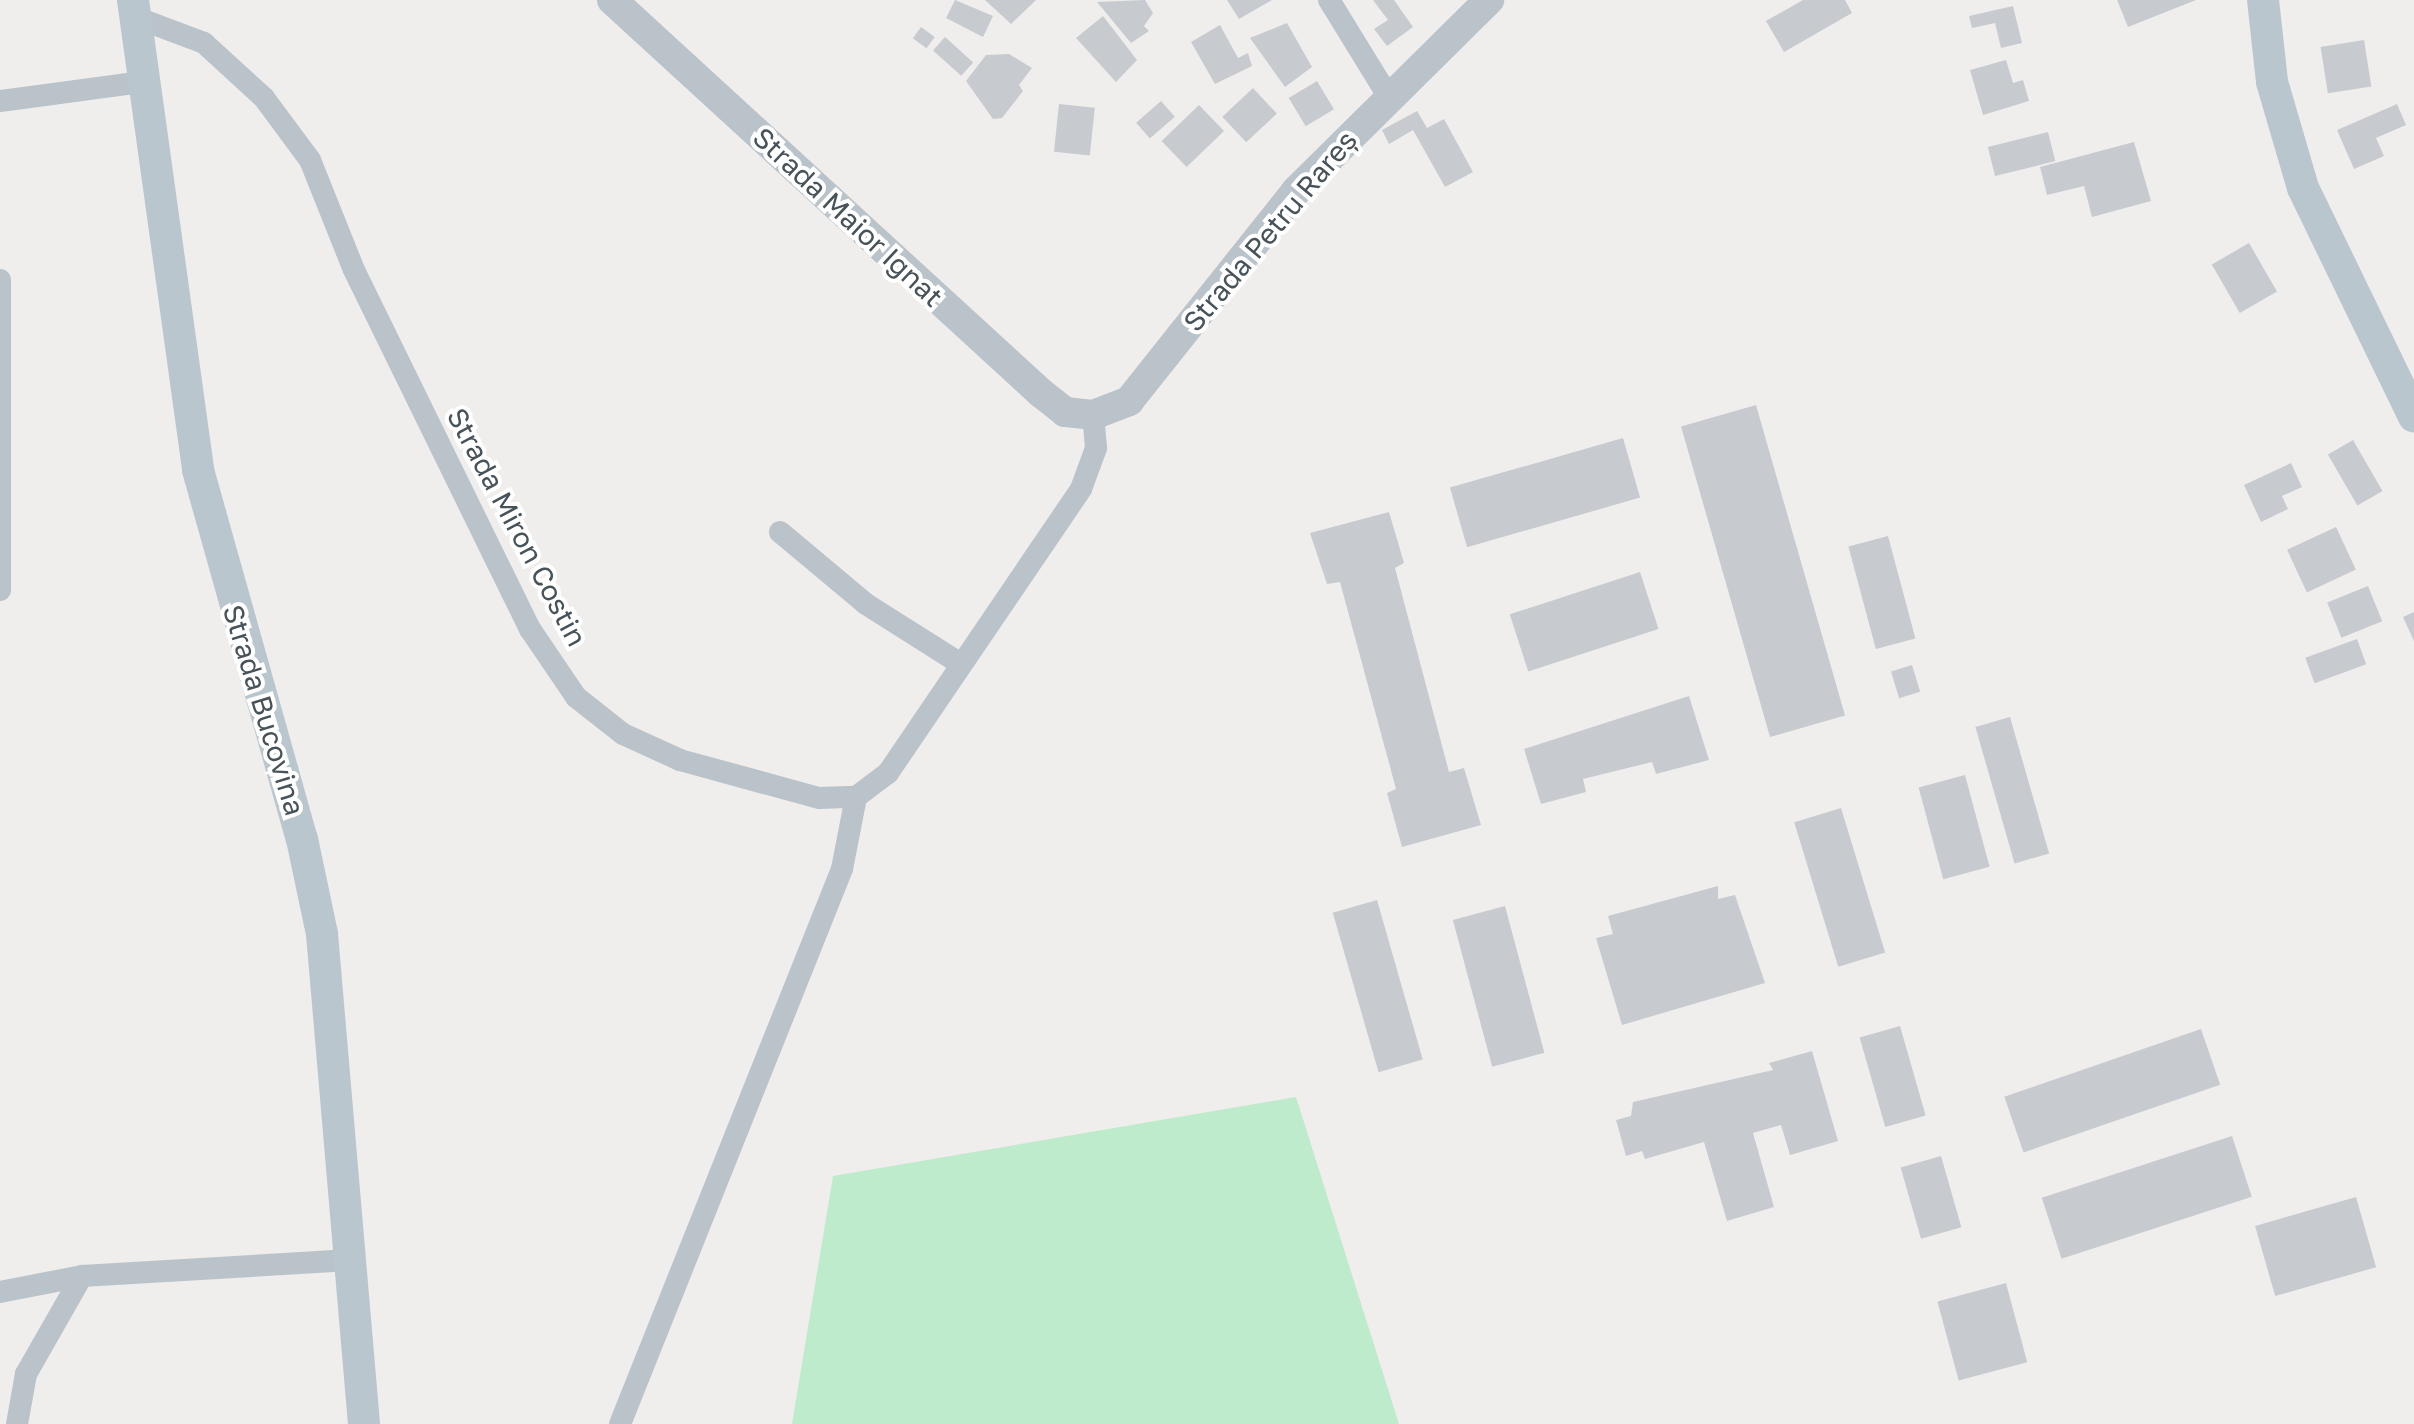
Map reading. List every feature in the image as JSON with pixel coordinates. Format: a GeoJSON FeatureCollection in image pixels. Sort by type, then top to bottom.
{"type":"FeatureCollection","features":[{"type":"Feature","properties":{"kind":"main road"},"geometry":{"type":"LineString","coordinates":[[2263,0],[2272,82],[2303,188],[2414,417]]}},
{"type":"Feature","properties":{"kind":"main road","name":"Strada Bucovina"},"geometry":{"type":"LineString","coordinates":[[134,8],[198,470],[302,839],[322,934],[364,1424]]}},
{"type":"Feature","properties":{"kind":"street","name":"Strada Maior Ignat"},"geometry":{"type":"LineString","coordinates":[[612,0],[1040,393],[1065,412],[1094,415]]}},
{"type":"Feature","properties":{"kind":"street"},"geometry":{"type":"LineString","coordinates":[[1328,0],[1388,96]]}},
{"type":"Feature","properties":{"kind":"street","name":"Strada Petru Rareș"},"geometry":{"type":"LineString","coordinates":[[1094,415],[1129,402],[1296,191],[1489,0]]}},
{"type":"Feature","properties":{"kind":"street","name":"Strada Miron Costin"},"geometry":{"type":"LineString","coordinates":[[134,8],[204,43],[264,98],[310,160],[354,270],[530,629],[576,697],[623,734],[680,760],[770,788],[856,797]]}},
{"type":"Feature","properties":{"kind":"street"},"geometry":{"type":"LineString","coordinates":[[0,101],[143,82]]}},
{"type":"Feature","properties":{"kind":"street"},"geometry":{"type":"LineString","coordinates":[[0,280],[0,590]]}},
{"type":"Feature","properties":{"kind":"street"},"geometry":{"type":"LineString","coordinates":[[620,1424],[842,869],[856,797],[888,774],[1081,489],[1096,448],[1094,415]]}},
{"type":"Feature","properties":{"kind":"street"},"geometry":{"type":"LineString","coordinates":[[780,532],[866,604],[961,664]]}},
{"type":"Feature","properties":{"kind":"street"},"geometry":{"type":"LineString","coordinates":[[0,1292],[82,1276],[351,1260]]}},
{"type":"Feature","properties":{"kind":"street"},"geometry":{"type":"LineString","coordinates":[[17,1424],[26,1374],[82,1276]]}},
{"type":"Feature","properties":{"kind":"green space"},"geometry":{"type":"Polygon","coordinates":[[[1296,1097],[1399,1424],[792,1424],[833,1176],[1296,1097]]]}},
{"type":"Feature","properties":{"kind":"building"},"geometry":{"type":"Polygon","coordinates":[[[955,0],[993,16],[983,37],[946,18],[955,0]]]}},
{"type":"Feature","properties":{"kind":"building"},"geometry":{"type":"Polygon","coordinates":[[[985,0],[1036,0],[1011,24],[985,0]]]}},
{"type":"Feature","properties":{"kind":"building"},"geometry":{"type":"Polygon","coordinates":[[[1145,0],[1153,13],[1144,26],[1149,31],[1131,43],[1097,2],[1145,0]]]}},
{"type":"Feature","properties":{"kind":"building"},"geometry":{"type":"Polygon","coordinates":[[[1227,0],[1272,0],[1239,19],[1227,0]]]}},
{"type":"Feature","properties":{"kind":"building"},"geometry":{"type":"Polygon","coordinates":[[[1373,0],[1394,0],[1413,27],[1387,46],[1374,29],[1388,20],[1373,0]]]}},
{"type":"Feature","properties":{"kind":"building"},"geometry":{"type":"Polygon","coordinates":[[[1803,0],[1845,0],[1852,13],[1784,52],[1766,21],[1803,0]]]}},
{"type":"Feature","properties":{"kind":"building"},"geometry":{"type":"Polygon","coordinates":[[[2117,0],[2196,0],[2128,27],[2117,0]]]}},
{"type":"Feature","properties":{"kind":"building"},"geometry":{"type":"Polygon","coordinates":[[[2013,6],[2022,43],[2001,48],[1995,23],[1972,28],[1969,16],[2013,6]]]}},
{"type":"Feature","properties":{"kind":"building"},"geometry":{"type":"Polygon","coordinates":[[[1103,16],[1137,60],[1116,82],[1076,38],[1103,16]]]}},
{"type":"Feature","properties":{"kind":"building"},"geometry":{"type":"Polygon","coordinates":[[[1287,23],[1312,67],[1285,87],[1250,38],[1287,23]]]}},
{"type":"Feature","properties":{"kind":"building"},"geometry":{"type":"Polygon","coordinates":[[[1220,25],[1238,58],[1248,53],[1252,66],[1215,84],[1191,42],[1220,25]]]}},
{"type":"Feature","properties":{"kind":"building"},"geometry":{"type":"Polygon","coordinates":[[[921,27],[935,37],[927,48],[913,38],[921,27]]]}},
{"type":"Feature","properties":{"kind":"building"},"geometry":{"type":"Polygon","coordinates":[[[945,37],[973,62],[961,76],[933,50],[945,37]]]}},
{"type":"Feature","properties":{"kind":"building"},"geometry":{"type":"Polygon","coordinates":[[[2364,40],[2371,86],[2328,93],[2321,47],[2364,40]]]}},
{"type":"Feature","properties":{"kind":"building"},"geometry":{"type":"Polygon","coordinates":[[[1009,54],[1032,68],[1019,85],[1023,91],[1002,118],[993,119],[966,81],[986,55],[1009,54]]]}},
{"type":"Feature","properties":{"kind":"building"},"geometry":{"type":"Polygon","coordinates":[[[2006,60],[2013,83],[2023,80],[2029,101],[1983,115],[1970,70],[2006,60]]]}},
{"type":"Feature","properties":{"kind":"building"},"geometry":{"type":"Polygon","coordinates":[[[1317,81],[1334,109],[1306,126],[1289,98],[1317,81]]]}},
{"type":"Feature","properties":{"kind":"building"},"geometry":{"type":"Polygon","coordinates":[[[1253,88],[1277,114],[1246,142],[1222,117],[1253,88]]]}},
{"type":"Feature","properties":{"kind":"building"},"geometry":{"type":"Polygon","coordinates":[[[1161,101],[1175,117],[1150,138],[1136,123],[1161,101]]]}},
{"type":"Feature","properties":{"kind":"building"},"geometry":{"type":"Polygon","coordinates":[[[1059,104],[1095,108],[1090,156],[1054,152],[1059,104]]]}},
{"type":"Feature","properties":{"kind":"building"},"geometry":{"type":"Polygon","coordinates":[[[2397,104],[2406,125],[2376,138],[2384,156],[2354,169],[2337,130],[2397,104]]]}},
{"type":"Feature","properties":{"kind":"building"},"geometry":{"type":"Polygon","coordinates":[[[1199,105],[1224,131],[1187,167],[1162,141],[1199,105]]]}},
{"type":"Feature","properties":{"kind":"building"},"geometry":{"type":"Polygon","coordinates":[[[1417,111],[1427,128],[1444,119],[1473,172],[1445,187],[1413,130],[1389,144],[1382,130],[1417,111]]]}},
{"type":"Feature","properties":{"kind":"building"},"geometry":{"type":"Polygon","coordinates":[[[2048,132],[2055,161],[1995,176],[1988,147],[2048,132]]]}},
{"type":"Feature","properties":{"kind":"building"},"geometry":{"type":"Polygon","coordinates":[[[2134,142],[2151,201],[2092,217],[2084,186],[2047,195],[2040,167],[2134,142]]]}},
{"type":"Feature","properties":{"kind":"building"},"geometry":{"type":"Polygon","coordinates":[[[2249,243],[2277,291],[2240,313],[2212,264],[2249,243]]]}},
{"type":"Feature","properties":{"kind":"building"},"geometry":{"type":"Polygon","coordinates":[[[1756,405],[1845,715],[1770,737],[1681,426],[1756,405]]]}},
{"type":"Feature","properties":{"kind":"building"},"geometry":{"type":"Polygon","coordinates":[[[1623,438],[1640,498],[1467,547],[1450,488],[1623,438]]]}},
{"type":"Feature","properties":{"kind":"building"},"geometry":{"type":"Polygon","coordinates":[[[2353,440],[2382,491],[2357,506],[2328,455],[2353,440]]]}},
{"type":"Feature","properties":{"kind":"building"},"geometry":{"type":"Polygon","coordinates":[[[2291,463],[2302,487],[2282,496],[2288,509],[2261,522],[2244,485],[2291,463]]]}},
{"type":"Feature","properties":{"kind":"building"},"geometry":{"type":"Polygon","coordinates":[[[1389,512],[1404,563],[1395,568],[1449,772],[1464,768],[1481,825],[1402,847],[1387,793],[1396,789],[1340,582],[1327,584],[1310,533],[1389,512]]]}},
{"type":"Feature","properties":{"kind":"building"},"geometry":{"type":"Polygon","coordinates":[[[2336,527],[2356,570],[2307,592],[2287,550],[2336,527]]]}},
{"type":"Feature","properties":{"kind":"building"},"geometry":{"type":"Polygon","coordinates":[[[1888,536],[1915,638],[1876,649],[1848,547],[1888,536]]]}},
{"type":"Feature","properties":{"kind":"building"},"geometry":{"type":"Polygon","coordinates":[[[1640,572],[1659,629],[1528,671],[1510,614],[1640,572]]]}},
{"type":"Feature","properties":{"kind":"building"},"geometry":{"type":"Polygon","coordinates":[[[2368,586],[2382,621],[2341,638],[2327,602],[2368,586]]]}},
{"type":"Feature","properties":{"kind":"building"},"geometry":{"type":"Polygon","coordinates":[[[2414,612],[2414,641],[2403,617],[2414,612]]]}},
{"type":"Feature","properties":{"kind":"building"},"geometry":{"type":"Polygon","coordinates":[[[2357,639],[2366,664],[2315,683],[2305,658],[2357,639]]]}},
{"type":"Feature","properties":{"kind":"building"},"geometry":{"type":"Polygon","coordinates":[[[1912,665],[1920,692],[1899,698],[1891,671],[1912,665]]]}},
{"type":"Feature","properties":{"kind":"building"},"geometry":{"type":"Polygon","coordinates":[[[1689,696],[1709,760],[1656,774],[1652,762],[1583,779],[1586,792],[1541,804],[1524,749],[1689,696]]]}},
{"type":"Feature","properties":{"kind":"building"},"geometry":{"type":"Polygon","coordinates":[[[2010,717],[2049,853],[2015,863],[1975,727],[2010,717]]]}},
{"type":"Feature","properties":{"kind":"building"},"geometry":{"type":"Polygon","coordinates":[[[1965,775],[1990,867],[1943,879],[1919,787],[1965,775]]]}},
{"type":"Feature","properties":{"kind":"building"},"geometry":{"type":"Polygon","coordinates":[[[1841,808],[1885,952],[1838,967],[1794,822],[1841,808]]]}},
{"type":"Feature","properties":{"kind":"building"},"geometry":{"type":"Polygon","coordinates":[[[1718,886],[1718,899],[1735,895],[1765,983],[1622,1025],[1596,938],[1613,934],[1608,916],[1718,886]]]}},
{"type":"Feature","properties":{"kind":"building"},"geometry":{"type":"Polygon","coordinates":[[[1377,900],[1423,1060],[1379,1072],[1333,913],[1377,900]]]}},
{"type":"Feature","properties":{"kind":"building"},"geometry":{"type":"Polygon","coordinates":[[[1505,906],[1544,1053],[1492,1067],[1453,920],[1505,906]]]}},
{"type":"Feature","properties":{"kind":"building"},"geometry":{"type":"Polygon","coordinates":[[[1900,1026],[1926,1115],[1885,1127],[1860,1038],[1900,1026]]]}},
{"type":"Feature","properties":{"kind":"building"},"geometry":{"type":"Polygon","coordinates":[[[2201,1029],[2220,1085],[2024,1153],[2004,1097],[2201,1029]]]}},
{"type":"Feature","properties":{"kind":"building"},"geometry":{"type":"Polygon","coordinates":[[[1812,1051],[1838,1141],[1790,1155],[1781,1125],[1753,1133],[1774,1207],[1727,1221],[1704,1142],[1645,1159],[1642,1151],[1626,1156],[1616,1120],[1631,1116],[1633,1102],[1773,1070],[1769,1063],[1812,1051]]]}},
{"type":"Feature","properties":{"kind":"building"},"geometry":{"type":"Polygon","coordinates":[[[2232,1136],[2252,1197],[2062,1259],[2042,1198],[2232,1136]]]}},
{"type":"Feature","properties":{"kind":"building"},"geometry":{"type":"Polygon","coordinates":[[[1941,1156],[1961,1227],[1921,1239],[1901,1168],[1941,1156]]]}},
{"type":"Feature","properties":{"kind":"building"},"geometry":{"type":"Polygon","coordinates":[[[2356,1197],[2376,1267],[2275,1296],[2255,1226],[2356,1197]]]}},
{"type":"Feature","properties":{"kind":"building"},"geometry":{"type":"Polygon","coordinates":[[[2006,1283],[2027,1362],[1959,1381],[1937,1301],[2006,1283]]]}}]}
